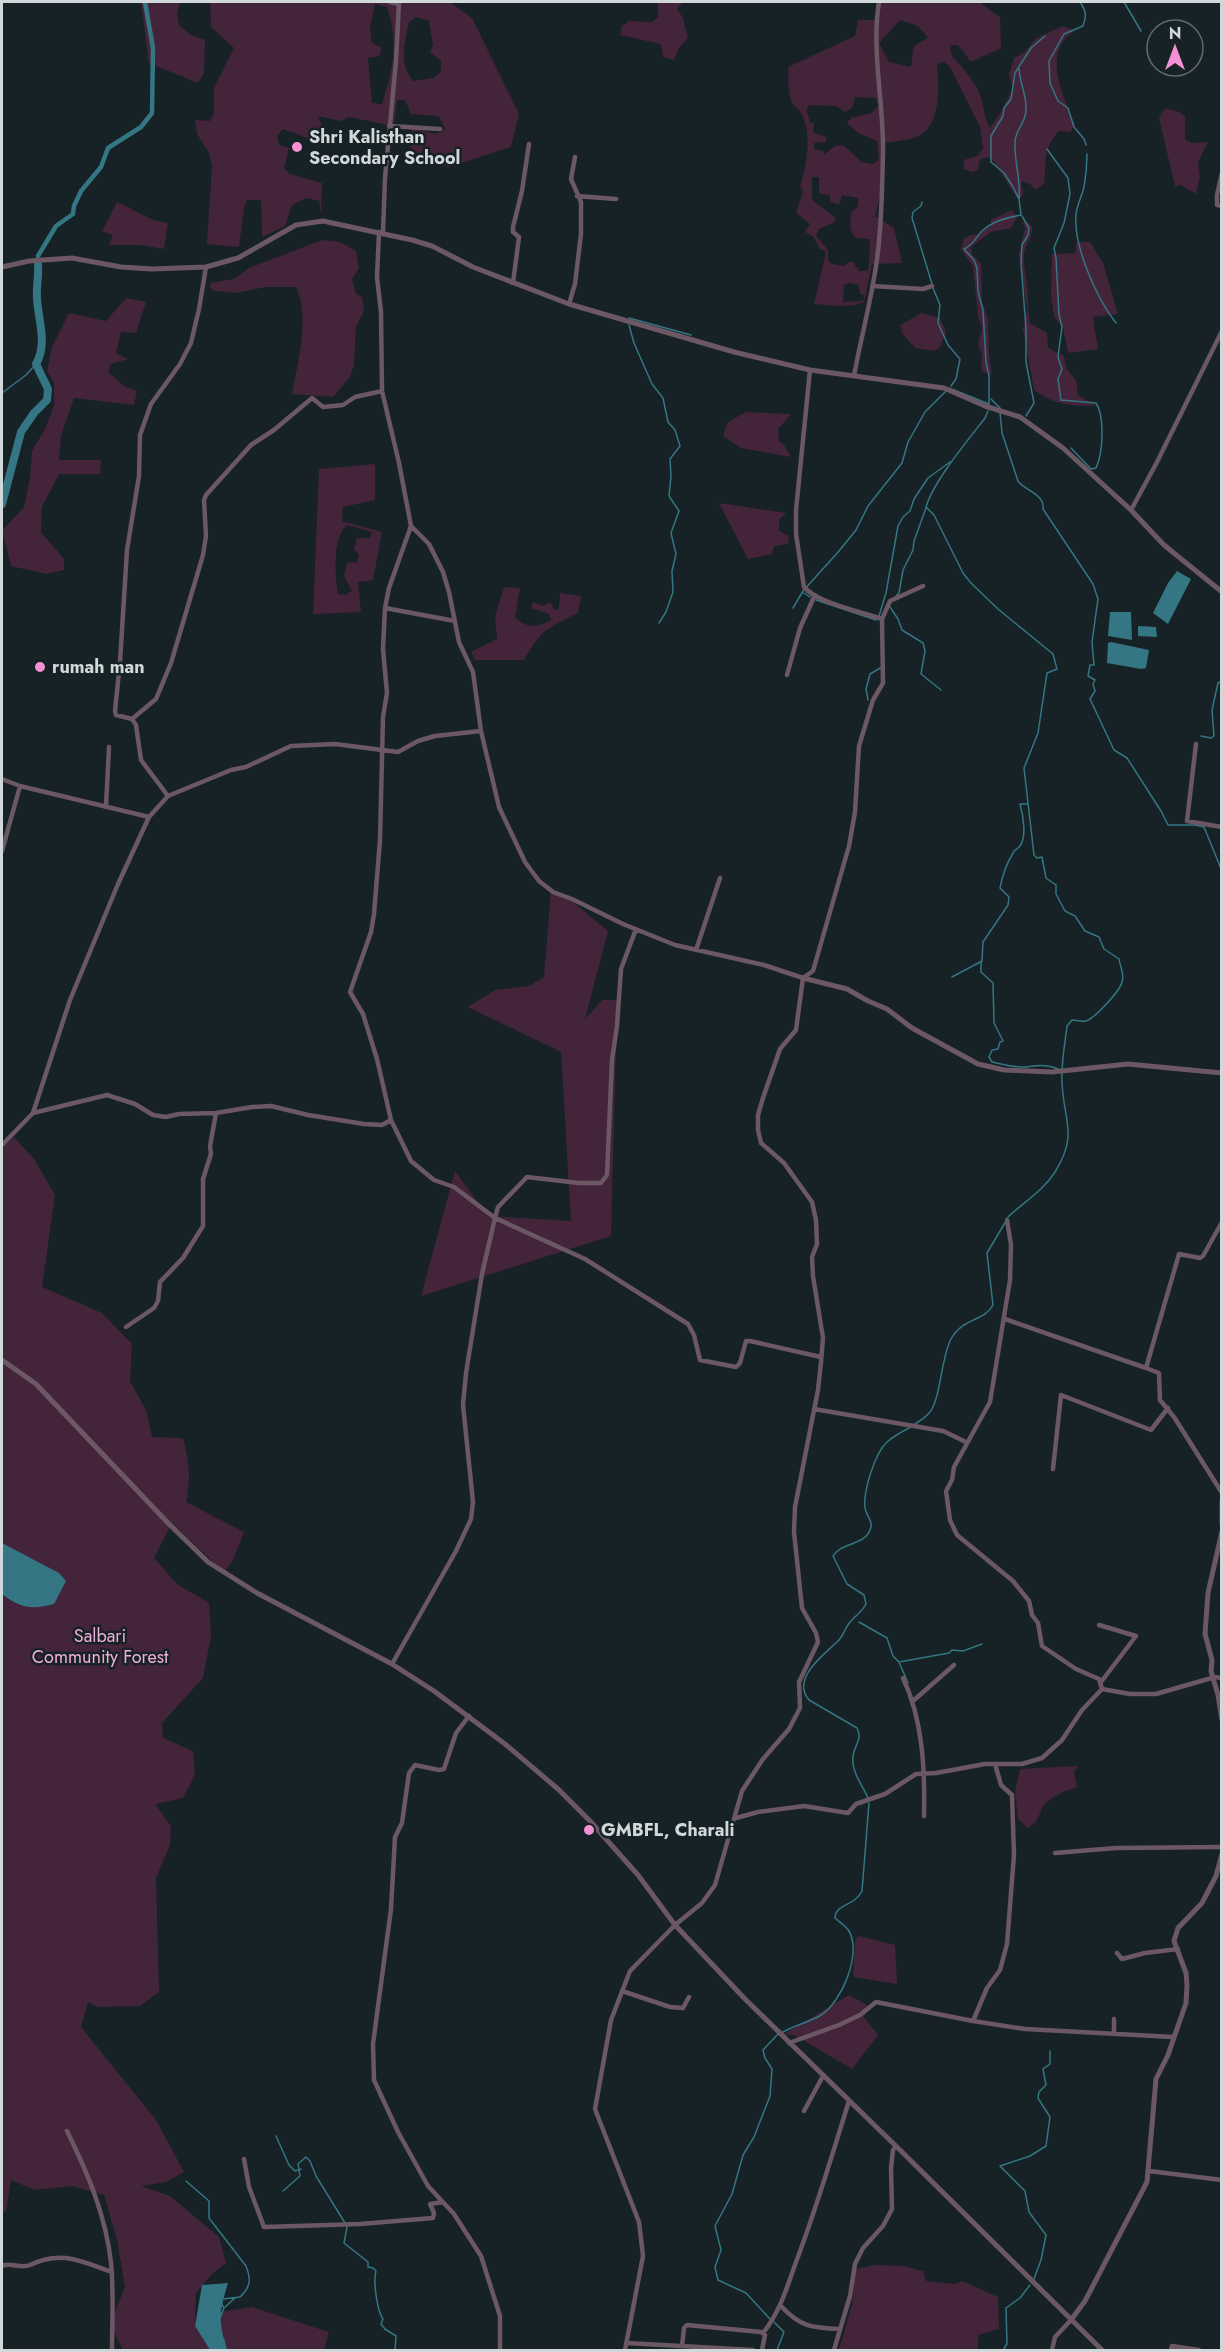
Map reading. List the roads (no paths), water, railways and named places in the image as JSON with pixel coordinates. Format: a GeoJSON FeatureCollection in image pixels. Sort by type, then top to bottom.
{"type":"FeatureCollection","features":[{"type":"Feature","properties":{"kind":"street"},"geometry":{"type":"LineString","coordinates":[[390,2],[399,3],[377,277],[381,312],[382,390],[411,526],[389,588],[385,608],[383,649],[387,693],[383,717],[374,914],[371,932],[350,992],[363,1014],[377,1059],[390,1120],[411,1161],[434,1180],[454,1187],[495,1218],[585,1259],[688,1324],[694,1335],[700,1360],[736,1367],[740,1363],[746,1341],[821,1357]]}},
{"type":"Feature","properties":{"kind":"street"},"geometry":{"type":"LineString","coordinates":[[854,376],[877,258],[883,156],[883,119],[878,73],[879,2]]}},
{"type":"Feature","properties":{"kind":"street"},"geometry":{"type":"LineString","coordinates":[[389,126],[440,129]]}},
{"type":"Feature","properties":{"kind":"street"},"geometry":{"type":"LineString","coordinates":[[513,283],[518,259],[519,237],[513,232],[513,227],[522,191],[529,144]]}},
{"type":"Feature","properties":{"kind":"street"},"geometry":{"type":"LineString","coordinates":[[569,304],[575,284],[581,243],[581,202],[570,179],[575,157]]}},
{"type":"Feature","properties":{"kind":"street"},"geometry":{"type":"LineString","coordinates":[[1221,173],[1216,200],[1217,205],[1221,206]]}},
{"type":"Feature","properties":{"kind":"street"},"geometry":{"type":"LineString","coordinates":[[577,196],[616,199]]}},
{"type":"Feature","properties":{"kind":"street"},"geometry":{"type":"LineString","coordinates":[[2,267],[29,261],[72,258],[121,267],[152,269],[206,267],[238,258],[306,222],[323,221],[381,232],[432,246],[473,267],[569,304],[734,352],[810,370],[947,389],[1025,419],[1064,448],[1131,510],[1164,545],[1221,592]]}},
{"type":"Feature","properties":{"kind":"street"},"geometry":{"type":"LineString","coordinates":[[168,796],[141,760],[136,725],[132,719],[116,715],[115,711],[127,550],[139,476],[140,435],[151,404],[180,364],[191,343],[206,267]]}},
{"type":"Feature","properties":{"kind":"street"},"geometry":{"type":"LineString","coordinates":[[872,286],[923,289],[932,286]]}},
{"type":"Feature","properties":{"kind":"street"},"geometry":{"type":"LineString","coordinates":[[1131,510],[1221,331]]}},
{"type":"Feature","properties":{"kind":"street"},"geometry":{"type":"LineString","coordinates":[[810,370],[796,510],[796,534],[805,589],[815,595],[877,617]]}},
{"type":"Feature","properties":{"kind":"street"},"geometry":{"type":"LineString","coordinates":[[132,719],[156,699],[171,663],[203,555],[206,536],[204,500],[206,495],[251,445],[274,430],[312,398],[323,407],[335,407],[355,397],[382,390]]}},
{"type":"Feature","properties":{"kind":"street"},"geometry":{"type":"LineString","coordinates":[[411,526],[425,539],[436,557],[449,592],[459,642],[473,672],[481,731],[499,807],[525,861],[539,881],[554,892],[675,945],[764,965],[847,989],[887,1009],[912,1028],[978,1065],[1004,1070],[1052,1072],[1128,1065],[1221,1073]]}},
{"type":"Feature","properties":{"kind":"street"},"geometry":{"type":"LineString","coordinates":[[625,2350],[643,2256],[639,2222],[595,2109],[611,2020],[630,1971],[675,1925],[702,1904],[715,1885],[742,1791],[763,1759],[789,1729],[800,1708],[799,1682],[818,1642],[816,1633],[802,1608],[794,1532],[795,1507],[814,1409],[823,1338],[813,1276],[812,1257],[817,1244],[817,1231],[813,1202],[784,1163],[761,1143],[758,1115],[780,1049],[796,1030],[803,978],[813,971],[849,846],[855,812],[858,752],[865,721],[883,683],[877,617],[890,602],[923,586]]}},
{"type":"Feature","properties":{"kind":"street"},"geometry":{"type":"LineString","coordinates":[[788,675],[800,628],[815,595]]}},
{"type":"Feature","properties":{"kind":"street"},"geometry":{"type":"LineString","coordinates":[[385,608],[455,621]]}},
{"type":"Feature","properties":{"kind":"street"},"geometry":{"type":"LineString","coordinates":[[2,1145],[33,1113],[70,1000],[118,884],[148,817],[157,805],[168,796],[231,770],[246,767],[291,746],[335,744],[398,752],[418,741],[435,736],[481,731]]}},
{"type":"Feature","properties":{"kind":"street"},"geometry":{"type":"LineString","coordinates":[[1196,744],[1188,821],[1221,827]]}},
{"type":"Feature","properties":{"kind":"street"},"geometry":{"type":"LineString","coordinates":[[106,806],[109,747]]}},
{"type":"Feature","properties":{"kind":"street"},"geometry":{"type":"LineString","coordinates":[[2,779],[20,786],[148,817]]}},
{"type":"Feature","properties":{"kind":"street"},"geometry":{"type":"LineString","coordinates":[[2,850],[20,786]]}},
{"type":"Feature","properties":{"kind":"street"},"geometry":{"type":"LineString","coordinates":[[696,950],[720,878]]}},
{"type":"Feature","properties":{"kind":"street"},"geometry":{"type":"LineString","coordinates":[[392,1664],[456,1551],[471,1519],[473,1502],[463,1405],[482,1274],[498,1208],[527,1177],[579,1184],[601,1183],[607,1175],[612,1060],[621,969],[636,929]]}},
{"type":"Feature","properties":{"kind":"street"},"geometry":{"type":"LineString","coordinates":[[33,1113],[107,1095],[135,1104],[153,1115],[166,1117],[179,1113],[216,1113],[271,1106],[308,1115],[364,1124],[382,1125],[390,1120]]}},
{"type":"Feature","properties":{"kind":"street"},"geometry":{"type":"LineString","coordinates":[[126,1327],[154,1308],[158,1301],[160,1282],[183,1258],[203,1226],[203,1179],[211,1154],[210,1146],[216,1113]]}},
{"type":"Feature","properties":{"kind":"street"},"geometry":{"type":"LineString","coordinates":[[1007,1220],[1011,1265],[1005,1319],[990,1402],[954,1467],[952,1480],[946,1491],[950,1520],[957,1535],[1013,1581],[1029,1601],[1032,1615],[1038,1623],[1042,1646],[1101,1682]]}},
{"type":"Feature","properties":{"kind":"street"},"geometry":{"type":"LineString","coordinates":[[1146,1368],[1179,1254],[1200,1258],[1203,1256],[1221,1222]]}},
{"type":"Feature","properties":{"kind":"street"},"geometry":{"type":"LineString","coordinates":[[1005,1319],[1159,1373],[1160,1400],[1168,1408],[1221,1493]]}},
{"type":"Feature","properties":{"kind":"street"},"geometry":{"type":"LineString","coordinates":[[2,1360],[36,1384],[208,1562],[257,1593],[392,1664],[469,1716],[558,1789],[638,1875],[675,1925],[775,2030],[1102,2350]]}},
{"type":"Feature","properties":{"kind":"street"},"geometry":{"type":"LineString","coordinates":[[1053,1469],[1061,1395],[1151,1430],[1168,1408]]}},
{"type":"Feature","properties":{"kind":"street"},"geometry":{"type":"LineString","coordinates":[[814,1409],[943,1431],[966,1442]]}},
{"type":"Feature","properties":{"kind":"street"},"geometry":{"type":"LineString","coordinates":[[1221,1501],[1221,1524]]}},
{"type":"Feature","properties":{"kind":"street"},"geometry":{"type":"LineString","coordinates":[[1221,1531],[1208,1593],[1205,1634],[1212,1660],[1211,1671],[1221,1720]]}},
{"type":"Feature","properties":{"kind":"street"},"geometry":{"type":"LineString","coordinates":[[1099,1625],[1136,1636],[1101,1682],[1102,1689]]}},
{"type":"Feature","properties":{"kind":"street"},"geometry":{"type":"LineString","coordinates":[[913,1701],[954,1665]]}},
{"type":"Feature","properties":{"kind":"street"},"geometry":{"type":"LineString","coordinates":[[903,1678],[913,1701],[925,1773],[924,1816]]}},
{"type":"Feature","properties":{"kind":"street"},"geometry":{"type":"LineString","coordinates":[[1102,1689],[1130,1694],[1156,1694],[1213,1678],[1221,1678]]}},
{"type":"Feature","properties":{"kind":"street"},"geometry":{"type":"LineString","coordinates":[[736,1818],[758,1812],[804,1806],[848,1813],[856,1804],[875,1799],[916,1774],[936,1773],[985,1764],[1022,1764],[1042,1758],[1062,1740],[1082,1710],[1102,1689]]}},
{"type":"Feature","properties":{"kind":"street"},"geometry":{"type":"LineString","coordinates":[[469,1716],[456,1733],[444,1769],[415,1765],[410,1773],[402,1823],[395,1837],[391,1909],[373,2044],[374,2080],[428,2186],[454,2214],[480,2256],[488,2274],[500,2316],[500,2350]]}},
{"type":"Feature","properties":{"kind":"street"},"geometry":{"type":"LineString","coordinates":[[973,2021],[987,1988],[1000,1970],[1007,1944],[1014,1855],[1012,1795],[1001,1785],[995,1764]]}},
{"type":"Feature","properties":{"kind":"street"},"geometry":{"type":"LineString","coordinates":[[1055,1853],[1116,1848],[1221,1847]]}},
{"type":"Feature","properties":{"kind":"street"},"geometry":{"type":"LineString","coordinates":[[1053,2350],[1055,2337],[1085,2301],[1148,2182],[1156,2079],[1168,2055],[1186,2003],[1187,1985],[1174,1941],[1178,1928],[1202,1903],[1216,1876],[1221,1854]]}},
{"type":"Feature","properties":{"kind":"street"},"geometry":{"type":"LineString","coordinates":[[1117,1953],[1122,1959],[1178,1949]]}},
{"type":"Feature","properties":{"kind":"street"},"geometry":{"type":"LineString","coordinates":[[622,1991],[670,2007],[683,2008],[689,1997]]}},
{"type":"Feature","properties":{"kind":"street"},"geometry":{"type":"LineString","coordinates":[[789,2043],[839,2025],[860,2015],[876,2002],[1030,2030],[1173,2037]]}},
{"type":"Feature","properties":{"kind":"street"},"geometry":{"type":"LineString","coordinates":[[1114,2019],[1114,2033]]}},
{"type":"Feature","properties":{"kind":"street"},"geometry":{"type":"LineString","coordinates":[[804,2111],[823,2076]]}},
{"type":"Feature","properties":{"kind":"street"},"geometry":{"type":"LineString","coordinates":[[762,2350],[764,2333],[780,2305],[805,2242],[849,2101]]}},
{"type":"Feature","properties":{"kind":"street"},"geometry":{"type":"LineString","coordinates":[[68,2132],[99,2203],[112,2272],[112,2350]]}},
{"type":"Feature","properties":{"kind":"street"},"geometry":{"type":"LineString","coordinates":[[834,2350],[850,2296],[855,2264],[863,2248],[883,2226],[891,2208],[891,2168],[893,2150],[896,2146]]}},
{"type":"Feature","properties":{"kind":"street"},"geometry":{"type":"LineString","coordinates":[[244,2159],[249,2187],[264,2227],[360,2224],[433,2217],[434,2213],[430,2204],[443,2202]]}},
{"type":"Feature","properties":{"kind":"street"},"geometry":{"type":"LineString","coordinates":[[1149,2171],[1221,2180]]}},
{"type":"Feature","properties":{"kind":"street"},"geometry":{"type":"LineString","coordinates":[[2,2266],[6,2264],[25,2265],[46,2258],[70,2257],[112,2272]]}},
{"type":"Feature","properties":{"kind":"street"},"geometry":{"type":"LineString","coordinates":[[780,2305],[791,2317],[803,2325],[840,2329]]}},
{"type":"Feature","properties":{"kind":"street"},"geometry":{"type":"LineString","coordinates":[[682,2346],[685,2326],[764,2333]]}},
{"type":"Feature","properties":{"kind":"street"},"geometry":{"type":"LineString","coordinates":[[626,2343],[753,2350]]}},
{"type":"Feature","properties":{"kind":"street"},"geometry":{"type":"LineString","coordinates":[[1171,2350],[1172,2346],[1199,2350]]}},
{"type":"Feature","properties":{"kind":"water"},"geometry":{"type":"Polygon","coordinates":[[[1177,571],[1191,579],[1168,624],[1153,613],[1168,583],[1177,571]]]}},
{"type":"Feature","properties":{"kind":"water"},"geometry":{"type":"Polygon","coordinates":[[[1110,612],[1131,612],[1132,640],[1108,636],[1110,612]]]}},
{"type":"Feature","properties":{"kind":"water"},"geometry":{"type":"Polygon","coordinates":[[[1138,626],[1156,627],[1157,637],[1138,636],[1138,626]]]}},
{"type":"Feature","properties":{"kind":"water"},"geometry":{"type":"Polygon","coordinates":[[[1108,643],[1149,650],[1146,668],[1107,663],[1108,643]]]}},
{"type":"Feature","properties":{"kind":"water"},"geometry":{"type":"Polygon","coordinates":[[[2,1543],[59,1573],[66,1581],[54,1604],[39,1607],[26,1606],[2,1594],[2,1543]]]}},
{"type":"Feature","properties":{"kind":"water"},"geometry":{"type":"Polygon","coordinates":[[[228,2283],[221,2316],[227,2350],[210,2350],[195,2326],[202,2285],[228,2283]]]}},
{"type":"Feature","properties":{"kind":"waterway"},"geometry":{"type":"LineString","coordinates":[[38,256],[56,226],[73,214],[81,191],[101,167],[108,148],[141,127],[152,113],[153,48],[145,2]]}},
{"type":"Feature","properties":{"kind":"waterway"},"geometry":{"type":"LineString","coordinates":[[1080,2],[1085,14],[1083,26],[1064,34],[1049,61],[1050,83],[1058,101],[1068,108],[1074,127],[1086,145]]}},
{"type":"Feature","properties":{"kind":"waterway"},"geometry":{"type":"LineString","coordinates":[[1124,2],[1141,31]]}},
{"type":"Feature","properties":{"kind":"waterway"},"geometry":{"type":"LineString","coordinates":[[949,388],[989,404],[989,376],[977,268],[974,260],[964,249],[990,225],[1021,215],[1019,199],[1013,187],[1004,173],[991,162],[991,136],[1003,116],[1004,108],[1011,99],[1015,73],[1031,48],[1045,36]]}},
{"type":"Feature","properties":{"kind":"waterway"},"geometry":{"type":"LineString","coordinates":[[1019,69],[1026,110],[1015,142],[1019,199]]}},
{"type":"Feature","properties":{"kind":"waterway"},"geometry":{"type":"LineString","coordinates":[[1047,149],[1068,178],[1070,194],[1064,223],[1054,248],[1062,327],[1058,357],[1062,369],[1058,379],[1061,400],[1096,403],[1102,426],[1096,468],[1091,469],[1071,448]]}},
{"type":"Feature","properties":{"kind":"waterway"},"geometry":{"type":"LineString","coordinates":[[1087,154],[1084,187],[1076,214],[1078,241],[1094,286],[1116,323]]}},
{"type":"Feature","properties":{"kind":"waterway"},"geometry":{"type":"LineString","coordinates":[[922,202],[921,206],[913,212],[912,218],[932,284]]}},
{"type":"Feature","properties":{"kind":"waterway"},"geometry":{"type":"LineString","coordinates":[[1022,216],[1029,228],[1022,245],[1021,264],[1026,362],[1034,403],[1026,416]]}},
{"type":"Feature","properties":{"kind":"waterway"},"geometry":{"type":"LineString","coordinates":[[2,504],[21,432],[34,413],[47,400],[48,389],[36,364],[40,356],[42,340],[37,298],[38,265]]}},
{"type":"Feature","properties":{"kind":"waterway"},"geometry":{"type":"LineString","coordinates":[[933,288],[940,305],[938,323],[948,345],[960,359],[956,379],[951,386]]}},
{"type":"Feature","properties":{"kind":"waterway"},"geometry":{"type":"LineString","coordinates":[[629,318],[691,335]]}},
{"type":"Feature","properties":{"kind":"waterway"},"geometry":{"type":"LineString","coordinates":[[629,325],[634,343],[652,384],[663,398],[668,422],[675,430],[680,446],[670,459],[669,496],[679,511],[671,533],[676,554],[672,571],[673,592],[666,612],[659,623]]}},
{"type":"Feature","properties":{"kind":"waterway"},"geometry":{"type":"LineString","coordinates":[[2,393],[26,375],[36,364]]}},
{"type":"Feature","properties":{"kind":"waterway"},"geometry":{"type":"LineString","coordinates":[[793,608],[803,591],[856,530],[868,506],[902,463],[908,442],[925,412],[946,391]]}},
{"type":"Feature","properties":{"kind":"waterway"},"geometry":{"type":"LineString","coordinates":[[991,399],[1000,408]]}},
{"type":"Feature","properties":{"kind":"waterway"},"geometry":{"type":"LineString","coordinates":[[988,411],[943,474],[926,507],[934,515],[963,573],[971,583],[998,609],[1053,654],[1057,669],[1047,673],[1038,733],[1024,768],[1034,855],[1037,858],[1042,857],[1046,878],[1056,885],[1056,894],[1065,911],[1075,916],[1085,931],[1099,937],[1104,949],[1119,959],[1123,976],[1117,991],[1095,1015],[1086,1021],[1072,1020],[1067,1026],[1062,1074],[1068,1127],[1066,1147],[1050,1179],[1008,1217]]}},
{"type":"Feature","properties":{"kind":"waterway"},"geometry":{"type":"LineString","coordinates":[[1000,412],[1002,433],[1018,481],[1041,500],[1043,509],[1093,584],[1098,599],[1092,642],[1094,665],[1090,665],[1088,676],[1095,680],[1093,684],[1095,691],[1090,699],[1114,750],[1127,758],[1168,825],[1204,827],[1222,871]]}},
{"type":"Feature","properties":{"kind":"waterway"},"geometry":{"type":"LineString","coordinates":[[879,616],[886,593],[898,526],[910,511],[914,499],[928,478],[950,462]]}},
{"type":"Feature","properties":{"kind":"waterway"},"geometry":{"type":"LineString","coordinates":[[896,596],[899,593],[903,570],[913,550],[926,508]]}},
{"type":"Feature","properties":{"kind":"waterway"},"geometry":{"type":"LineString","coordinates":[[804,593],[810,597]]}},
{"type":"Feature","properties":{"kind":"waterway"},"geometry":{"type":"LineString","coordinates":[[816,600],[876,620]]}},
{"type":"Feature","properties":{"kind":"waterway"},"geometry":{"type":"LineString","coordinates":[[890,607],[902,630],[923,643],[925,651],[921,674],[941,690]]}},
{"type":"Feature","properties":{"kind":"waterway"},"geometry":{"type":"LineString","coordinates":[[868,700],[866,689],[870,674],[882,667]]}},
{"type":"Feature","properties":{"kind":"waterway"},"geometry":{"type":"LineString","coordinates":[[1201,736],[1211,738],[1214,736],[1212,710],[1218,683],[1222,681]]}},
{"type":"Feature","properties":{"kind":"waterway"},"geometry":{"type":"LineString","coordinates":[[952,977],[982,961],[983,942],[1008,905],[1009,897],[1000,888],[1009,861],[1022,842],[1024,825],[1020,804],[1027,804]]}},
{"type":"Feature","properties":{"kind":"waterway"},"geometry":{"type":"LineString","coordinates":[[981,962],[981,972],[993,983],[994,1023],[1003,1041],[1000,1042],[998,1049],[992,1050],[989,1057],[992,1062],[1018,1067],[1042,1065],[1058,1069]]}},
{"type":"Feature","properties":{"kind":"waterway"},"geometry":{"type":"LineString","coordinates":[[915,1424],[923,1419],[934,1405],[951,1339],[961,1327],[984,1314],[993,1305],[987,1253],[1006,1221]]}},
{"type":"Feature","properties":{"kind":"waterway"},"geometry":{"type":"LineString","coordinates":[[868,1798],[853,1762],[859,1739],[857,1728],[809,1700],[804,1692],[804,1684],[811,1668],[839,1640],[850,1622],[866,1604],[864,1595],[847,1584],[833,1556],[841,1548],[858,1542],[867,1535],[871,1524],[865,1501],[874,1463],[887,1442],[911,1427]]}},
{"type":"Feature","properties":{"kind":"waterway"},"geometry":{"type":"LineString","coordinates":[[859,1622],[887,1638],[893,1656],[899,1662],[949,1653],[952,1650],[963,1651],[982,1644]]}},
{"type":"Feature","properties":{"kind":"waterway"},"geometry":{"type":"LineString","coordinates":[[899,1662],[908,1683]]}},
{"type":"Feature","properties":{"kind":"waterway"},"geometry":{"type":"LineString","coordinates":[[783,2032],[829,2009],[843,1989],[848,1976],[853,1952],[852,1940],[848,1929],[835,1918],[838,1910],[855,1900],[862,1891],[869,1803]]}},
{"type":"Feature","properties":{"kind":"waterway"},"geometry":{"type":"LineString","coordinates":[[770,2319],[746,2293],[718,2280],[715,2267],[721,2250],[715,2226],[732,2194],[743,2155],[754,2137],[770,2096],[772,2069],[763,2050],[778,2034]]}},
{"type":"Feature","properties":{"kind":"waterway"},"geometry":{"type":"LineString","coordinates":[[1034,2279],[1046,2235],[1029,2212],[1025,2191],[1000,2166],[1030,2156],[1046,2146],[1050,2117],[1038,2098],[1039,2092],[1046,2085],[1043,2069],[1050,2064],[1050,2051]]}},
{"type":"Feature","properties":{"kind":"waterway"},"geometry":{"type":"LineString","coordinates":[[276,2136],[289,2165],[295,2171],[301,2169]]}},
{"type":"Feature","properties":{"kind":"waterway"},"geometry":{"type":"LineString","coordinates":[[283,2191],[300,2176],[298,2164],[306,2157],[345,2223]]}},
{"type":"Feature","properties":{"kind":"waterway"},"geometry":{"type":"LineString","coordinates":[[186,2181],[209,2201],[209,2218],[248,2271],[249,2283],[244,2293],[240,2297],[223,2299]]}},
{"type":"Feature","properties":{"kind":"waterway"},"geometry":{"type":"LineString","coordinates":[[347,2227],[344,2243],[368,2262],[368,2267],[376,2271],[376,2295],[383,2319],[381,2324],[396,2336],[395,2350]]}},
{"type":"Feature","properties":{"kind":"waterway"},"geometry":{"type":"LineString","coordinates":[[1003,2350],[1007,2344],[1006,2308],[1020,2298],[1030,2285]]}},
{"type":"Feature","properties":{"kind":"waterway"},"geometry":{"type":"LineString","coordinates":[[225,2307],[235,2298]]}},
{"type":"Feature","properties":{"kind":"waterway"},"geometry":{"type":"LineString","coordinates":[[220,2318],[224,2308],[221,2303]]}},
{"type":"Feature","properties":{"kind":"waterway"},"geometry":{"type":"LineString","coordinates":[[774,2322],[784,2332],[777,2350]]}},
{"type":"Feature","properties":{"kind":"waterway"},"geometry":{"type":"LineString","coordinates":[[224,2340],[226,2350]]}},
{"type":"Feature","properties":{"kind":"place","name":"Shri Kalisthan Secondary School"},"geometry":{"type":"Point","coordinates":[297,147]}},
{"type":"Feature","properties":{"kind":"place","name":"rumah man"},"geometry":{"type":"Point","coordinates":[40,667]}},
{"type":"Feature","properties":{"kind":"place","name":"GMBFL, Charali"},"geometry":{"type":"Point","coordinates":[589,1830]}},
{"type":"Feature","properties":{"kind":"park label","name":"Salbari Community Forest"},"geometry":{"type":"Point","coordinates":[100,1646]}}]}
